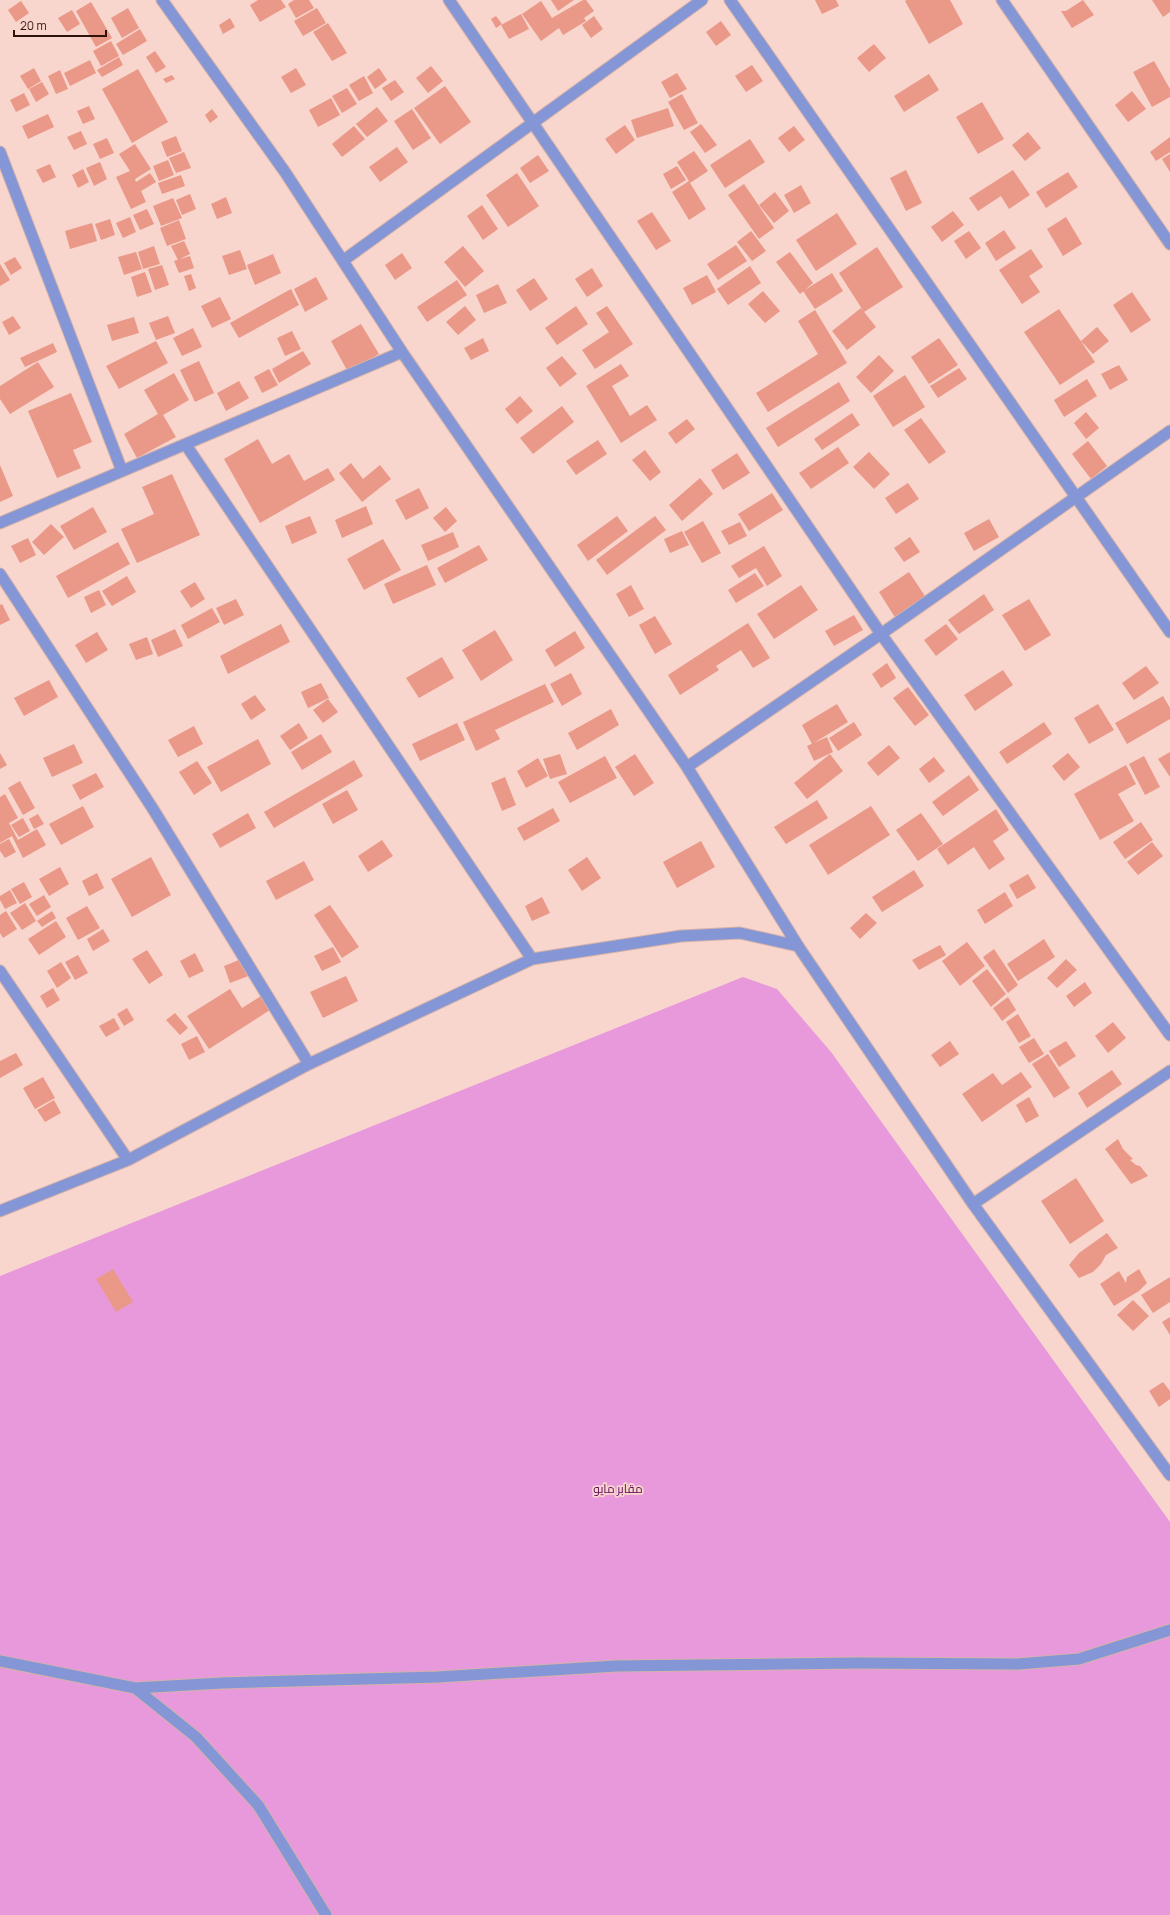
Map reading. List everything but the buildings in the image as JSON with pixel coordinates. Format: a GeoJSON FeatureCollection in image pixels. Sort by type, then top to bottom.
{"type":"FeatureCollection","features":[{"type":"Feature","properties":{"kind":"street"},"geometry":{"type":"LineString","coordinates":[[162,0],[285,172],[344,260],[402,352],[687,767],[798,946],[973,1204],[1170,1475]]}},
{"type":"Feature","properties":{"kind":"street"},"geometry":{"type":"LineString","coordinates":[[449,0],[880,634],[1170,1035]]}},
{"type":"Feature","properties":{"kind":"street"},"geometry":{"type":"LineString","coordinates":[[344,260],[702,0]]}},
{"type":"Feature","properties":{"kind":"street"},"geometry":{"type":"LineString","coordinates":[[730,0],[1170,632]]}},
{"type":"Feature","properties":{"kind":"street"},"geometry":{"type":"LineString","coordinates":[[1002,0],[1170,244]]}},
{"type":"Feature","properties":{"kind":"street"},"geometry":{"type":"LineString","coordinates":[[0,152],[122,471]]}},
{"type":"Feature","properties":{"kind":"street"},"geometry":{"type":"LineString","coordinates":[[0,524],[402,352]]}},
{"type":"Feature","properties":{"kind":"street"},"geometry":{"type":"LineString","coordinates":[[687,767],[1170,431]]}},
{"type":"Feature","properties":{"kind":"street"},"geometry":{"type":"LineString","coordinates":[[186,445],[532,959]]}},
{"type":"Feature","properties":{"kind":"street"},"geometry":{"type":"LineString","coordinates":[[0,574],[153,809],[309,1064]]}},
{"type":"Feature","properties":{"kind":"street"},"geometry":{"type":"LineString","coordinates":[[0,1211],[128,1160],[309,1064],[532,959],[681,936],[740,933],[798,946]]}},
{"type":"Feature","properties":{"kind":"street"},"geometry":{"type":"LineString","coordinates":[[0,971],[128,1160]]}},
{"type":"Feature","properties":{"kind":"street"},"geometry":{"type":"LineString","coordinates":[[973,1204],[1170,1071]]}},
{"type":"Feature","properties":{"kind":"street"},"geometry":{"type":"LineString","coordinates":[[0,1661],[135,1688],[222,1683],[438,1677],[616,1666],[857,1663],[1018,1664],[1079,1659],[1170,1630]]}},
{"type":"Feature","properties":{"kind":"street"},"geometry":{"type":"LineString","coordinates":[[135,1688],[196,1737],[258,1805],[326,1915]]}},
{"type":"Feature","properties":{"kind":"green space","name":"مقابر مايو"},"geometry":{"type":"Polygon","coordinates":[[[743,977],[777,989],[831,1052],[1170,1522],[1170,1915],[0,1915],[0,1276],[743,977]]]}}]}
